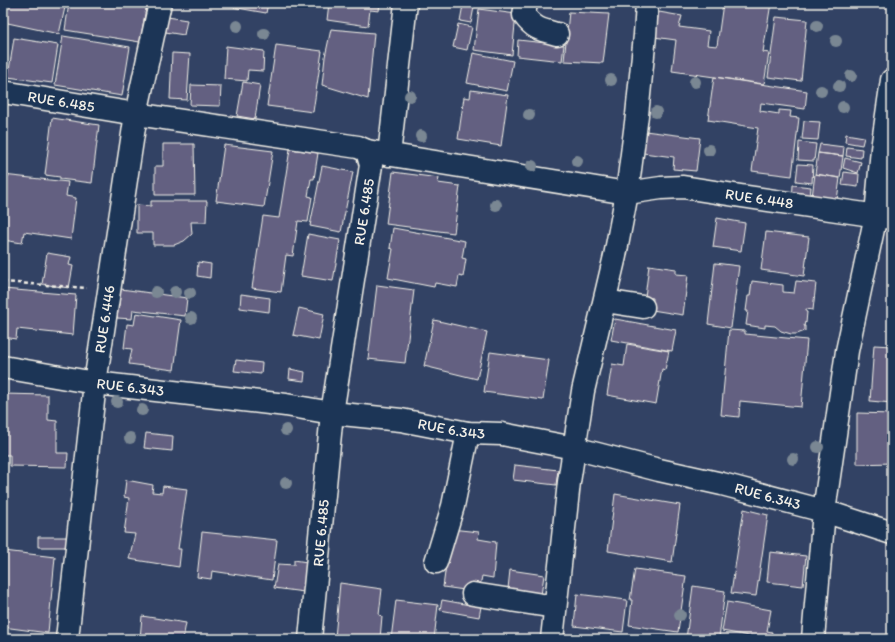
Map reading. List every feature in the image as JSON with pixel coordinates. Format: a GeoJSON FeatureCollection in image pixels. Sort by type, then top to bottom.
{"type":"FeatureCollection","features":[{"type":"Feature","properties":{"kind":"street","name":"RUE 6.446"},"geometry":{"type":"LineString","coordinates":[[67,639],[95,383],[136,114],[160,3]]}},
{"type":"Feature","properties":{"kind":"street"},"geometry":{"type":"LineString","coordinates":[[389,155],[406,3]]}},
{"type":"Feature","properties":{"kind":"street"},"geometry":{"type":"LineString","coordinates":[[526,3],[524,15],[529,22],[539,29],[557,34]]}},
{"type":"Feature","properties":{"kind":"street"},"geometry":{"type":"LineString","coordinates":[[552,639],[569,482],[583,391],[615,256],[627,193],[637,115],[647,3]]}},
{"type":"Feature","properties":{"kind":"street"},"geometry":{"type":"LineString","coordinates":[[813,639],[824,511],[847,351],[884,216],[882,149],[892,80]]}},
{"type":"Feature","properties":{"kind":"street","name":"RUE 6.485"},"geometry":{"type":"LineString","coordinates":[[3,92],[136,114],[358,146],[367,151],[371,165],[332,412],[310,639]]}},
{"type":"Feature","properties":{"kind":"street","name":"RUE 6.448"},"geometry":{"type":"LineString","coordinates":[[367,151],[627,193],[661,188],[683,187],[884,216]]}},
{"type":"Feature","properties":{"kind":"street"},"geometry":{"type":"LineString","coordinates":[[605,301],[643,307]]}},
{"type":"Feature","properties":{"kind":"street","name":"RUE 6.343"},"geometry":{"type":"LineString","coordinates":[[3,367],[95,383],[401,420],[468,433],[502,434],[574,448],[659,470],[722,484],[824,511],[892,533]]}},
{"type":"Feature","properties":{"kind":"street"},"geometry":{"type":"LineString","coordinates":[[436,562],[453,506],[468,433]]}},
{"type":"Feature","properties":{"kind":"street"},"geometry":{"type":"LineString","coordinates":[[473,594],[555,607]]}},
{"type":"Feature","properties":{"kind":"path"},"geometry":{"type":"LineString","coordinates":[[3,282],[110,290]]}},
{"type":"Feature","properties":{"kind":"building"},"geometry":{"type":"Polygon","coordinates":[[[6,3],[66,3],[59,34],[3,22],[6,3]]]}},
{"type":"Feature","properties":{"kind":"building"},"geometry":{"type":"Polygon","coordinates":[[[69,3],[147,3],[140,42],[65,30],[69,3]]]}},
{"type":"Feature","properties":{"kind":"building"},"geometry":{"type":"Polygon","coordinates":[[[209,3],[268,3],[266,13],[209,3]]]}},
{"type":"Feature","properties":{"kind":"building"},"geometry":{"type":"Polygon","coordinates":[[[329,3],[380,3],[379,11],[370,10],[368,26],[327,20],[329,3]]]}},
{"type":"Feature","properties":{"kind":"building"},"geometry":{"type":"Polygon","coordinates":[[[723,3],[771,3],[763,52],[769,53],[764,84],[672,71],[676,40],[654,37],[659,12],[682,16],[679,27],[709,31],[707,45],[717,46],[723,3]]]}},
{"type":"Feature","properties":{"kind":"building"},"geometry":{"type":"Polygon","coordinates":[[[463,5],[474,7],[471,23],[460,21],[463,5]]]}},
{"type":"Feature","properties":{"kind":"building"},"geometry":{"type":"Polygon","coordinates":[[[479,9],[516,14],[512,55],[474,50],[479,9]]]}},
{"type":"Feature","properties":{"kind":"building"},"geometry":{"type":"Polygon","coordinates":[[[569,12],[609,14],[603,63],[564,61],[569,12]]]}},
{"type":"Feature","properties":{"kind":"building"},"geometry":{"type":"Polygon","coordinates":[[[161,16],[187,20],[184,35],[159,31],[161,16]]]}},
{"type":"Feature","properties":{"kind":"building"},"geometry":{"type":"Polygon","coordinates":[[[776,17],[807,20],[801,81],[768,77],[776,17]]]}},
{"type":"Feature","properties":{"kind":"building"},"geometry":{"type":"Polygon","coordinates":[[[458,24],[472,27],[467,50],[453,47],[458,24]]]}},
{"type":"Feature","properties":{"kind":"building"},"geometry":{"type":"Polygon","coordinates":[[[331,29],[374,33],[368,99],[322,85],[325,57],[331,29]]]}},
{"type":"Feature","properties":{"kind":"building"},"geometry":{"type":"Polygon","coordinates":[[[63,36],[130,47],[122,96],[55,85],[63,36]]]}},
{"type":"Feature","properties":{"kind":"building"},"geometry":{"type":"Polygon","coordinates":[[[14,38],[58,45],[52,83],[8,77],[14,38]]]}},
{"type":"Feature","properties":{"kind":"building"},"geometry":{"type":"Polygon","coordinates":[[[518,40],[564,45],[562,61],[517,56],[518,40]]]}},
{"type":"Feature","properties":{"kind":"building"},"geometry":{"type":"Polygon","coordinates":[[[276,45],[322,51],[313,112],[267,106],[276,45]]]}},
{"type":"Feature","properties":{"kind":"building"},"geometry":{"type":"Polygon","coordinates":[[[226,46],[264,51],[263,71],[248,70],[247,81],[224,79],[226,46]]]}},
{"type":"Feature","properties":{"kind":"building"},"geometry":{"type":"Polygon","coordinates":[[[172,53],[190,54],[187,100],[170,99],[172,53]]]}},
{"type":"Feature","properties":{"kind":"building"},"geometry":{"type":"Polygon","coordinates":[[[473,53],[513,61],[507,91],[467,83],[473,53]]]}},
{"type":"Feature","properties":{"kind":"building"},"geometry":{"type":"Polygon","coordinates":[[[714,77],[807,91],[805,109],[761,103],[760,111],[779,114],[779,110],[791,111],[790,117],[799,118],[792,176],[752,171],[758,128],[708,120],[714,77]]]}},
{"type":"Feature","properties":{"kind":"building"},"geometry":{"type":"Polygon","coordinates":[[[243,82],[260,85],[255,119],[237,116],[243,82]]]}},
{"type":"Feature","properties":{"kind":"building"},"geometry":{"type":"Polygon","coordinates":[[[191,85],[221,86],[220,106],[190,105],[191,85]]]}},
{"type":"Feature","properties":{"kind":"building"},"geometry":{"type":"Polygon","coordinates":[[[471,90],[508,95],[501,146],[458,139],[464,97],[470,98],[471,90]]]}},
{"type":"Feature","properties":{"kind":"building"},"geometry":{"type":"Polygon","coordinates":[[[52,118],[99,125],[92,183],[60,179],[60,177],[45,175],[52,118]]]}},
{"type":"Feature","properties":{"kind":"building"},"geometry":{"type":"Polygon","coordinates":[[[804,121],[820,122],[818,140],[802,139],[804,121]]]}},
{"type":"Feature","properties":{"kind":"building"},"geometry":{"type":"Polygon","coordinates":[[[645,131],[700,138],[696,171],[673,169],[674,157],[643,153],[645,131]]]}},
{"type":"Feature","properties":{"kind":"building"},"geometry":{"type":"Polygon","coordinates":[[[846,134],[864,137],[862,145],[845,142],[846,134]]]}},
{"type":"Feature","properties":{"kind":"building"},"geometry":{"type":"Polygon","coordinates":[[[799,142],[816,144],[814,161],[798,160],[799,142]]]}},
{"type":"Feature","properties":{"kind":"building"},"geometry":{"type":"Polygon","coordinates":[[[163,144],[194,144],[195,195],[155,195],[155,166],[163,166],[163,144]]]}},
{"type":"Feature","properties":{"kind":"building"},"geometry":{"type":"Polygon","coordinates":[[[820,144],[844,147],[843,156],[818,153],[820,144]]]}},
{"type":"Feature","properties":{"kind":"building"},"geometry":{"type":"Polygon","coordinates":[[[224,145],[273,151],[264,207],[216,201],[224,145]]]}},
{"type":"Feature","properties":{"kind":"building"},"geometry":{"type":"Polygon","coordinates":[[[847,147],[862,149],[861,158],[846,156],[847,147]]]}},
{"type":"Feature","properties":{"kind":"building"},"geometry":{"type":"Polygon","coordinates":[[[290,149],[318,153],[314,179],[311,179],[308,196],[312,197],[308,222],[298,221],[293,256],[286,255],[281,292],[252,288],[263,216],[279,218],[290,149]]]}},
{"type":"Feature","properties":{"kind":"building"},"geometry":{"type":"Polygon","coordinates":[[[818,153],[843,156],[840,178],[815,174],[818,153]]]}},
{"type":"Feature","properties":{"kind":"building"},"geometry":{"type":"Polygon","coordinates":[[[845,158],[861,162],[858,173],[843,168],[845,158]]]}},
{"type":"Feature","properties":{"kind":"building"},"geometry":{"type":"Polygon","coordinates":[[[798,164],[813,165],[812,183],[796,181],[798,164]]]}},
{"type":"Feature","properties":{"kind":"building"},"geometry":{"type":"Polygon","coordinates":[[[322,166],[353,172],[341,232],[310,226],[322,166]]]}},
{"type":"Feature","properties":{"kind":"building"},"geometry":{"type":"Polygon","coordinates":[[[393,172],[439,178],[438,183],[460,186],[454,233],[386,224],[393,172]]]}},
{"type":"Feature","properties":{"kind":"building"},"geometry":{"type":"Polygon","coordinates":[[[844,172],[859,174],[858,187],[842,185],[844,172]]]}},
{"type":"Feature","properties":{"kind":"building"},"geometry":{"type":"Polygon","coordinates":[[[815,174],[840,178],[837,200],[812,197],[815,174]]]}},
{"type":"Feature","properties":{"kind":"building"},"geometry":{"type":"Polygon","coordinates":[[[3,175],[68,182],[66,196],[76,198],[71,239],[24,232],[22,243],[3,240],[3,175]]]}},
{"type":"Feature","properties":{"kind":"building"},"geometry":{"type":"Polygon","coordinates":[[[793,185],[811,187],[809,204],[792,202],[793,185]]]}},
{"type":"Feature","properties":{"kind":"building"},"geometry":{"type":"Polygon","coordinates":[[[151,201],[207,201],[206,222],[191,222],[192,234],[184,241],[174,245],[153,245],[153,233],[137,233],[137,205],[151,206],[151,201]]]}},
{"type":"Feature","properties":{"kind":"building"},"geometry":{"type":"Polygon","coordinates":[[[717,218],[745,223],[741,251],[713,247],[717,218]]]}},
{"type":"Feature","properties":{"kind":"building"},"geometry":{"type":"Polygon","coordinates":[[[393,228],[465,241],[462,258],[466,259],[463,277],[459,276],[457,287],[435,283],[434,287],[388,278],[393,249],[390,248],[393,228]]]}},
{"type":"Feature","properties":{"kind":"building"},"geometry":{"type":"Polygon","coordinates":[[[766,232],[809,237],[804,276],[761,270],[766,232]]]}},
{"type":"Feature","properties":{"kind":"building"},"geometry":{"type":"Polygon","coordinates":[[[308,234],[340,240],[333,281],[301,276],[308,234]]]}},
{"type":"Feature","properties":{"kind":"building"},"geometry":{"type":"Polygon","coordinates":[[[47,253],[71,257],[69,265],[73,266],[69,288],[42,284],[47,253]]]}},
{"type":"Feature","properties":{"kind":"building"},"geometry":{"type":"Polygon","coordinates":[[[198,262],[211,264],[210,278],[197,276],[198,262]]]}},
{"type":"Feature","properties":{"kind":"building"},"geometry":{"type":"Polygon","coordinates":[[[715,263],[739,266],[731,328],[708,324],[715,263]]]}},
{"type":"Feature","properties":{"kind":"building"},"geometry":{"type":"Polygon","coordinates":[[[649,265],[676,269],[676,274],[688,275],[683,315],[652,310],[653,298],[645,297],[649,265]]]}},
{"type":"Feature","properties":{"kind":"building"},"geometry":{"type":"Polygon","coordinates":[[[752,281],[783,285],[783,292],[794,293],[796,281],[816,283],[813,310],[806,309],[806,323],[805,322],[804,326],[805,331],[797,334],[791,334],[781,331],[775,326],[765,325],[765,328],[746,325],[748,296],[750,296],[752,281]]]}},
{"type":"Feature","properties":{"kind":"building"},"geometry":{"type":"Polygon","coordinates":[[[377,285],[414,290],[405,363],[368,359],[377,285]]]}},
{"type":"Feature","properties":{"kind":"building"},"geometry":{"type":"Polygon","coordinates":[[[3,289],[76,295],[73,335],[17,329],[16,339],[3,337],[3,289]]]}},
{"type":"Feature","properties":{"kind":"building"},"geometry":{"type":"Polygon","coordinates":[[[121,289],[187,298],[185,316],[133,310],[132,319],[117,318],[121,289]]]}},
{"type":"Feature","properties":{"kind":"building"},"geometry":{"type":"Polygon","coordinates":[[[241,294],[270,298],[269,312],[240,308],[241,294]]]}},
{"type":"Feature","properties":{"kind":"building"},"geometry":{"type":"Polygon","coordinates":[[[299,308],[324,314],[319,340],[293,335],[299,308]]]}},
{"type":"Feature","properties":{"kind":"building"},"geometry":{"type":"Polygon","coordinates":[[[136,313],[181,320],[174,370],[129,364],[132,349],[124,348],[127,324],[134,325],[136,313]]]}},
{"type":"Feature","properties":{"kind":"building"},"geometry":{"type":"Polygon","coordinates":[[[615,319],[676,330],[672,351],[611,340],[615,319]]]}},
{"type":"Feature","properties":{"kind":"building"},"geometry":{"type":"Polygon","coordinates":[[[434,320],[487,332],[477,379],[424,366],[434,320]]]}},
{"type":"Feature","properties":{"kind":"building"},"geometry":{"type":"Polygon","coordinates":[[[729,330],[745,331],[745,334],[807,340],[801,407],[740,401],[739,417],[721,415],[729,330]]]}},
{"type":"Feature","properties":{"kind":"building"},"geometry":{"type":"Polygon","coordinates":[[[627,344],[669,351],[665,370],[662,369],[656,404],[607,395],[612,364],[624,366],[627,344]]]}},
{"type":"Feature","properties":{"kind":"building"},"geometry":{"type":"Polygon","coordinates":[[[874,345],[892,346],[892,403],[870,401],[874,345]]]}},
{"type":"Feature","properties":{"kind":"building"},"geometry":{"type":"Polygon","coordinates":[[[490,352],[549,360],[543,400],[484,392],[490,352]]]}},
{"type":"Feature","properties":{"kind":"building"},"geometry":{"type":"Polygon","coordinates":[[[236,360],[262,363],[261,374],[234,371],[236,360]]]}},
{"type":"Feature","properties":{"kind":"building"},"geometry":{"type":"Polygon","coordinates":[[[290,369],[305,372],[304,381],[289,379],[290,369]]]}},
{"type":"Feature","properties":{"kind":"building"},"geometry":{"type":"Polygon","coordinates":[[[3,394],[48,395],[48,420],[57,421],[57,453],[68,453],[67,467],[10,466],[10,455],[3,455],[3,394]]]}},
{"type":"Feature","properties":{"kind":"building"},"geometry":{"type":"Polygon","coordinates":[[[857,413],[892,414],[892,463],[857,464],[857,413]]]}},
{"type":"Feature","properties":{"kind":"building"},"geometry":{"type":"Polygon","coordinates":[[[146,433],[173,436],[172,451],[144,448],[146,433]]]}},
{"type":"Feature","properties":{"kind":"building"},"geometry":{"type":"Polygon","coordinates":[[[515,465],[558,470],[556,485],[513,480],[515,465]]]}},
{"type":"Feature","properties":{"kind":"building"},"geometry":{"type":"Polygon","coordinates":[[[126,480],[153,485],[152,492],[162,493],[163,486],[187,489],[178,549],[181,549],[179,567],[129,559],[135,534],[124,533],[129,498],[124,497],[126,480]]]}},
{"type":"Feature","properties":{"kind":"building"},"geometry":{"type":"Polygon","coordinates":[[[615,494],[680,505],[672,562],[608,551],[615,494]]]}},
{"type":"Feature","properties":{"kind":"building"},"geometry":{"type":"Polygon","coordinates":[[[744,509],[768,515],[756,596],[731,593],[744,509]]]}},
{"type":"Feature","properties":{"kind":"building"},"geometry":{"type":"Polygon","coordinates":[[[451,529],[479,532],[478,539],[496,542],[493,578],[482,576],[479,592],[443,587],[451,529]]]}},
{"type":"Feature","properties":{"kind":"building"},"geometry":{"type":"Polygon","coordinates":[[[202,532],[277,540],[272,580],[212,571],[211,579],[197,577],[202,532]]]}},
{"type":"Feature","properties":{"kind":"building"},"geometry":{"type":"Polygon","coordinates":[[[38,537],[67,537],[67,547],[38,547],[38,537]]]}},
{"type":"Feature","properties":{"kind":"building"},"geometry":{"type":"Polygon","coordinates":[[[4,551],[55,557],[48,633],[3,627],[4,551]]]}},
{"type":"Feature","properties":{"kind":"building"},"geometry":{"type":"Polygon","coordinates":[[[770,552],[806,556],[803,586],[767,582],[770,552]]]}},
{"type":"Feature","properties":{"kind":"building"},"geometry":{"type":"Polygon","coordinates":[[[294,560],[307,562],[304,592],[274,588],[278,564],[294,565],[294,560]]]}},
{"type":"Feature","properties":{"kind":"building"},"geometry":{"type":"Polygon","coordinates":[[[635,569],[686,576],[678,632],[629,625],[632,600],[630,600],[635,569]]]}},
{"type":"Feature","properties":{"kind":"building"},"geometry":{"type":"Polygon","coordinates":[[[510,570],[544,575],[540,602],[507,598],[510,570]]]}},
{"type":"Feature","properties":{"kind":"building"},"geometry":{"type":"Polygon","coordinates":[[[340,583],[382,589],[379,615],[382,616],[380,639],[335,638],[340,583]]]}},
{"type":"Feature","properties":{"kind":"building"},"geometry":{"type":"Polygon","coordinates":[[[693,586],[725,591],[719,638],[710,637],[710,639],[686,639],[693,586]]]}},
{"type":"Feature","properties":{"kind":"building"},"geometry":{"type":"Polygon","coordinates":[[[577,594],[627,600],[623,632],[574,626],[577,594]]]}},
{"type":"Feature","properties":{"kind":"building"},"geometry":{"type":"Polygon","coordinates":[[[396,600],[438,605],[434,639],[391,639],[396,600]]]}},
{"type":"Feature","properties":{"kind":"building"},"geometry":{"type":"Polygon","coordinates":[[[442,600],[481,607],[479,617],[440,610],[442,600]]]}},
{"type":"Feature","properties":{"kind":"building"},"geometry":{"type":"Polygon","coordinates":[[[727,602],[771,610],[767,631],[772,632],[771,639],[722,631],[727,602]]]}},
{"type":"Feature","properties":{"kind":"building"},"geometry":{"type":"Polygon","coordinates":[[[142,616],[186,623],[183,639],[140,639],[142,616]]]}}]}
